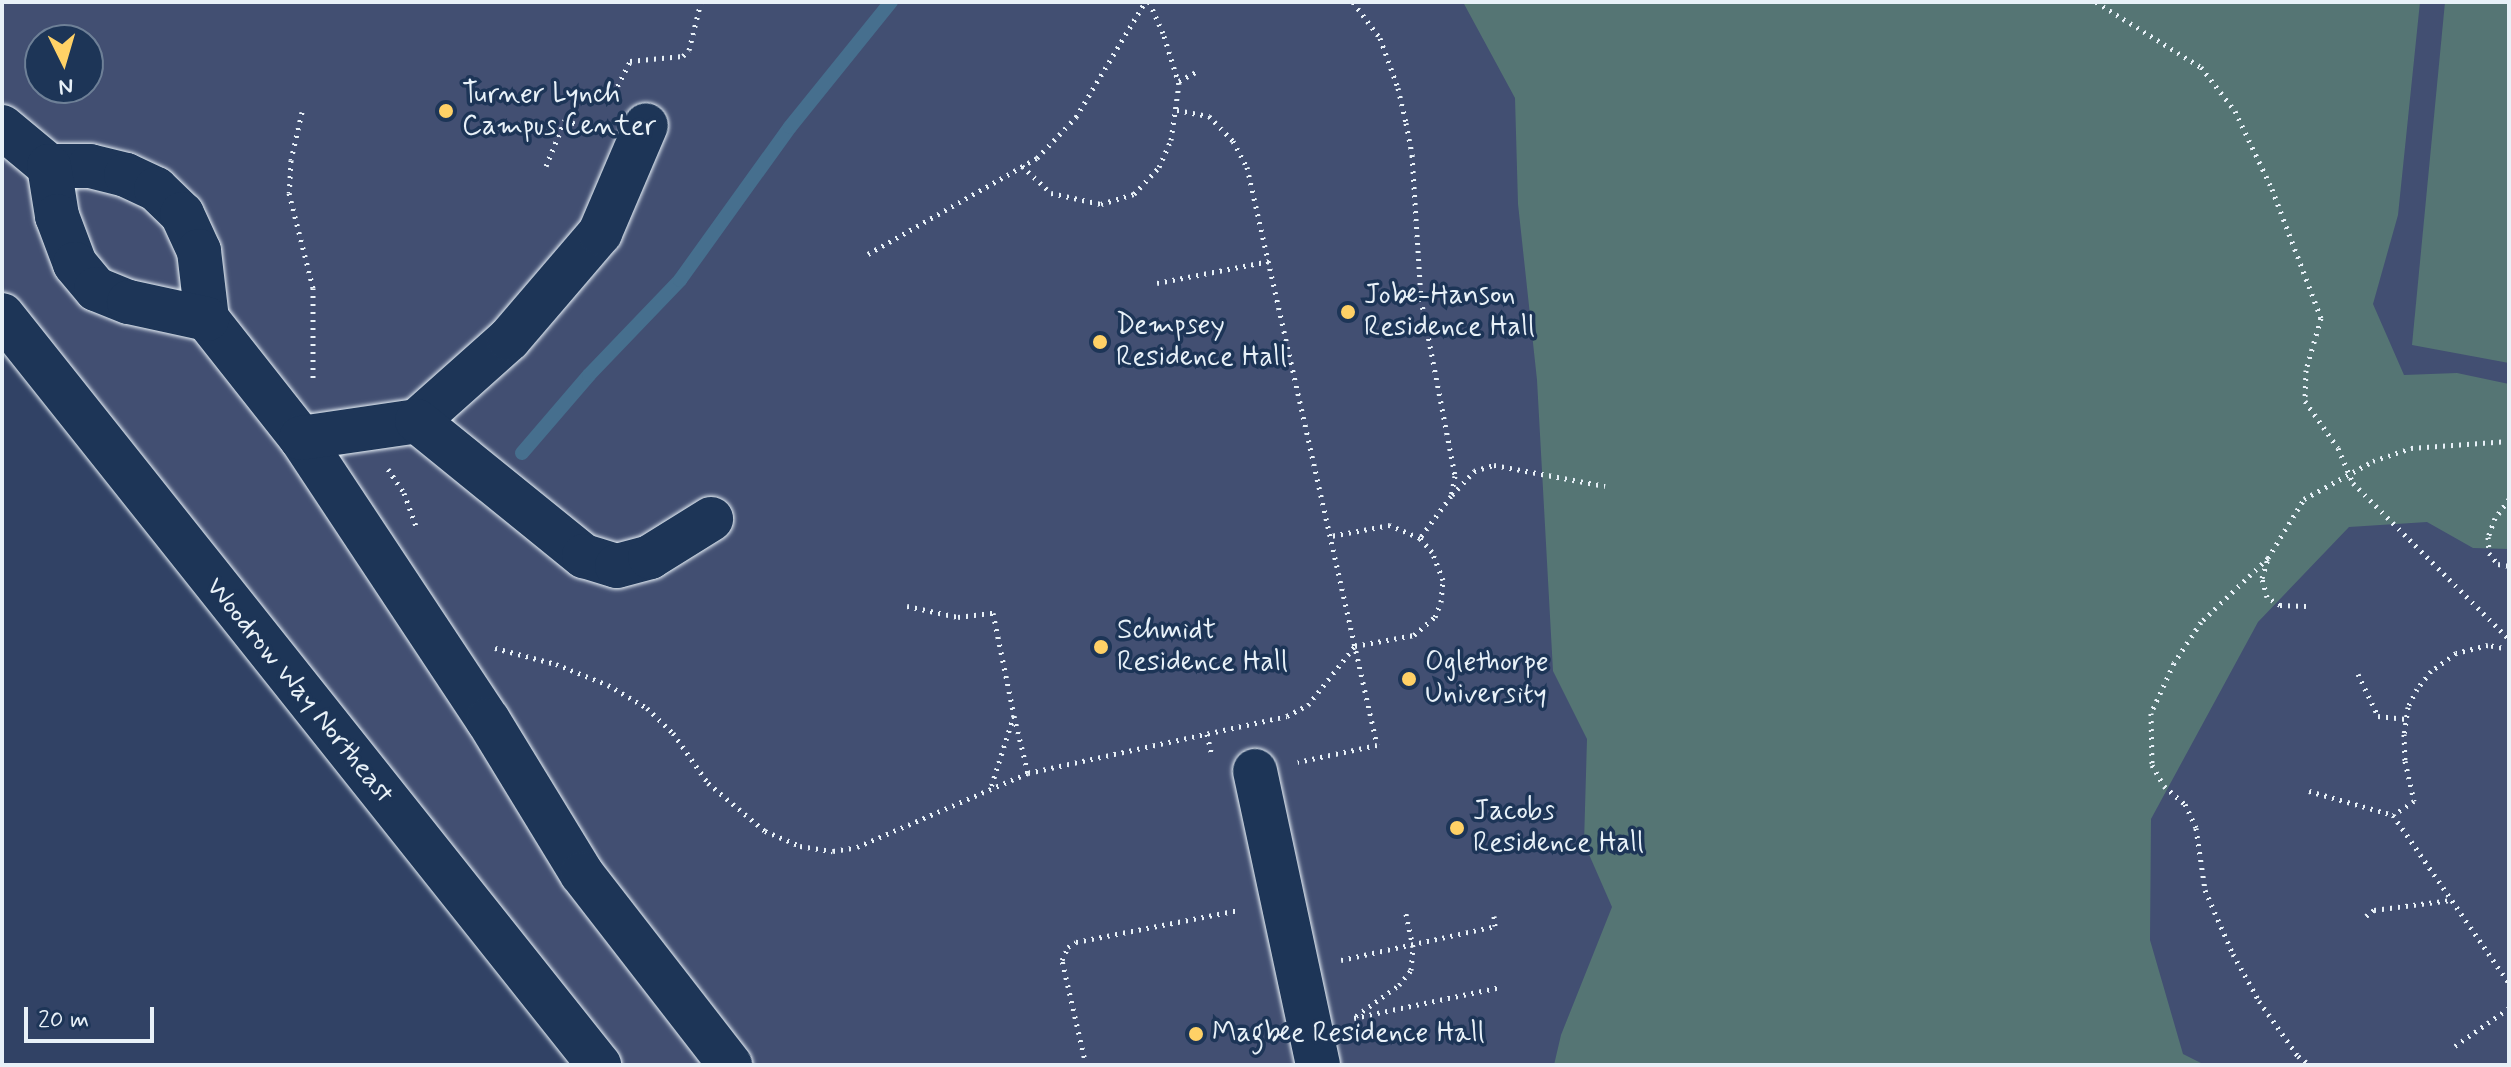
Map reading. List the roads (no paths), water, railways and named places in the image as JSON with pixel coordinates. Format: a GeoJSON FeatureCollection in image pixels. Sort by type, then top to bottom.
{"type":"FeatureCollection","features":[{"type":"Feature","properties":{"kind":"street"},"geometry":{"type":"LineString","coordinates":[[301,438],[417,421],[509,339],[600,233],[646,125]]}},
{"type":"Feature","properties":{"kind":"street"},"geometry":{"type":"LineString","coordinates":[[2,127],[49,166],[90,166],[126,175],[156,189],[182,214],[199,251],[207,319],[301,438],[488,720],[582,874],[730,1065]]}},
{"type":"Feature","properties":{"kind":"street"},"geometry":{"type":"LineString","coordinates":[[49,166],[57,216],[75,264],[96,289],[129,302],[207,319]]}},
{"type":"Feature","properties":{"kind":"street","name":"Woodrow Way Northeast"},"geometry":{"type":"LineString","coordinates":[[2,315],[599,1065]]}},
{"type":"Feature","properties":{"kind":"street"},"geometry":{"type":"LineString","coordinates":[[417,421],[584,556],[617,566],[650,557],[711,519]]}},
{"type":"Feature","properties":{"kind":"street"},"geometry":{"type":"LineString","coordinates":[[1255,771],[1318,1065]]}},
{"type":"Feature","properties":{"kind":"waterway"},"geometry":{"type":"LineString","coordinates":[[522,453],[589,375],[680,280],[790,127],[891,2]]}},
{"type":"Feature","properties":{"kind":"place","name":"Turner Lynch Campus Center"},"geometry":{"type":"Point","coordinates":[446,111]}},
{"type":"Feature","properties":{"kind":"place","name":"Jobe-Hanson Residence Hall"},"geometry":{"type":"Point","coordinates":[1348,312]}},
{"type":"Feature","properties":{"kind":"place","name":"Dempsey Residence Hall"},"geometry":{"type":"Point","coordinates":[1100,342]}},
{"type":"Feature","properties":{"kind":"place","name":"Schmidt Residence Hall"},"geometry":{"type":"Point","coordinates":[1101,647]}},
{"type":"Feature","properties":{"kind":"place","name":"Oglethorpe University"},"geometry":{"type":"Point","coordinates":[1409,679]}},
{"type":"Feature","properties":{"kind":"place","name":"Jacobs Residence Hall"},"geometry":{"type":"Point","coordinates":[1457,828]}},
{"type":"Feature","properties":{"kind":"place","name":"Magbee Residence Hall"},"geometry":{"type":"Point","coordinates":[1196,1034]}}]}
